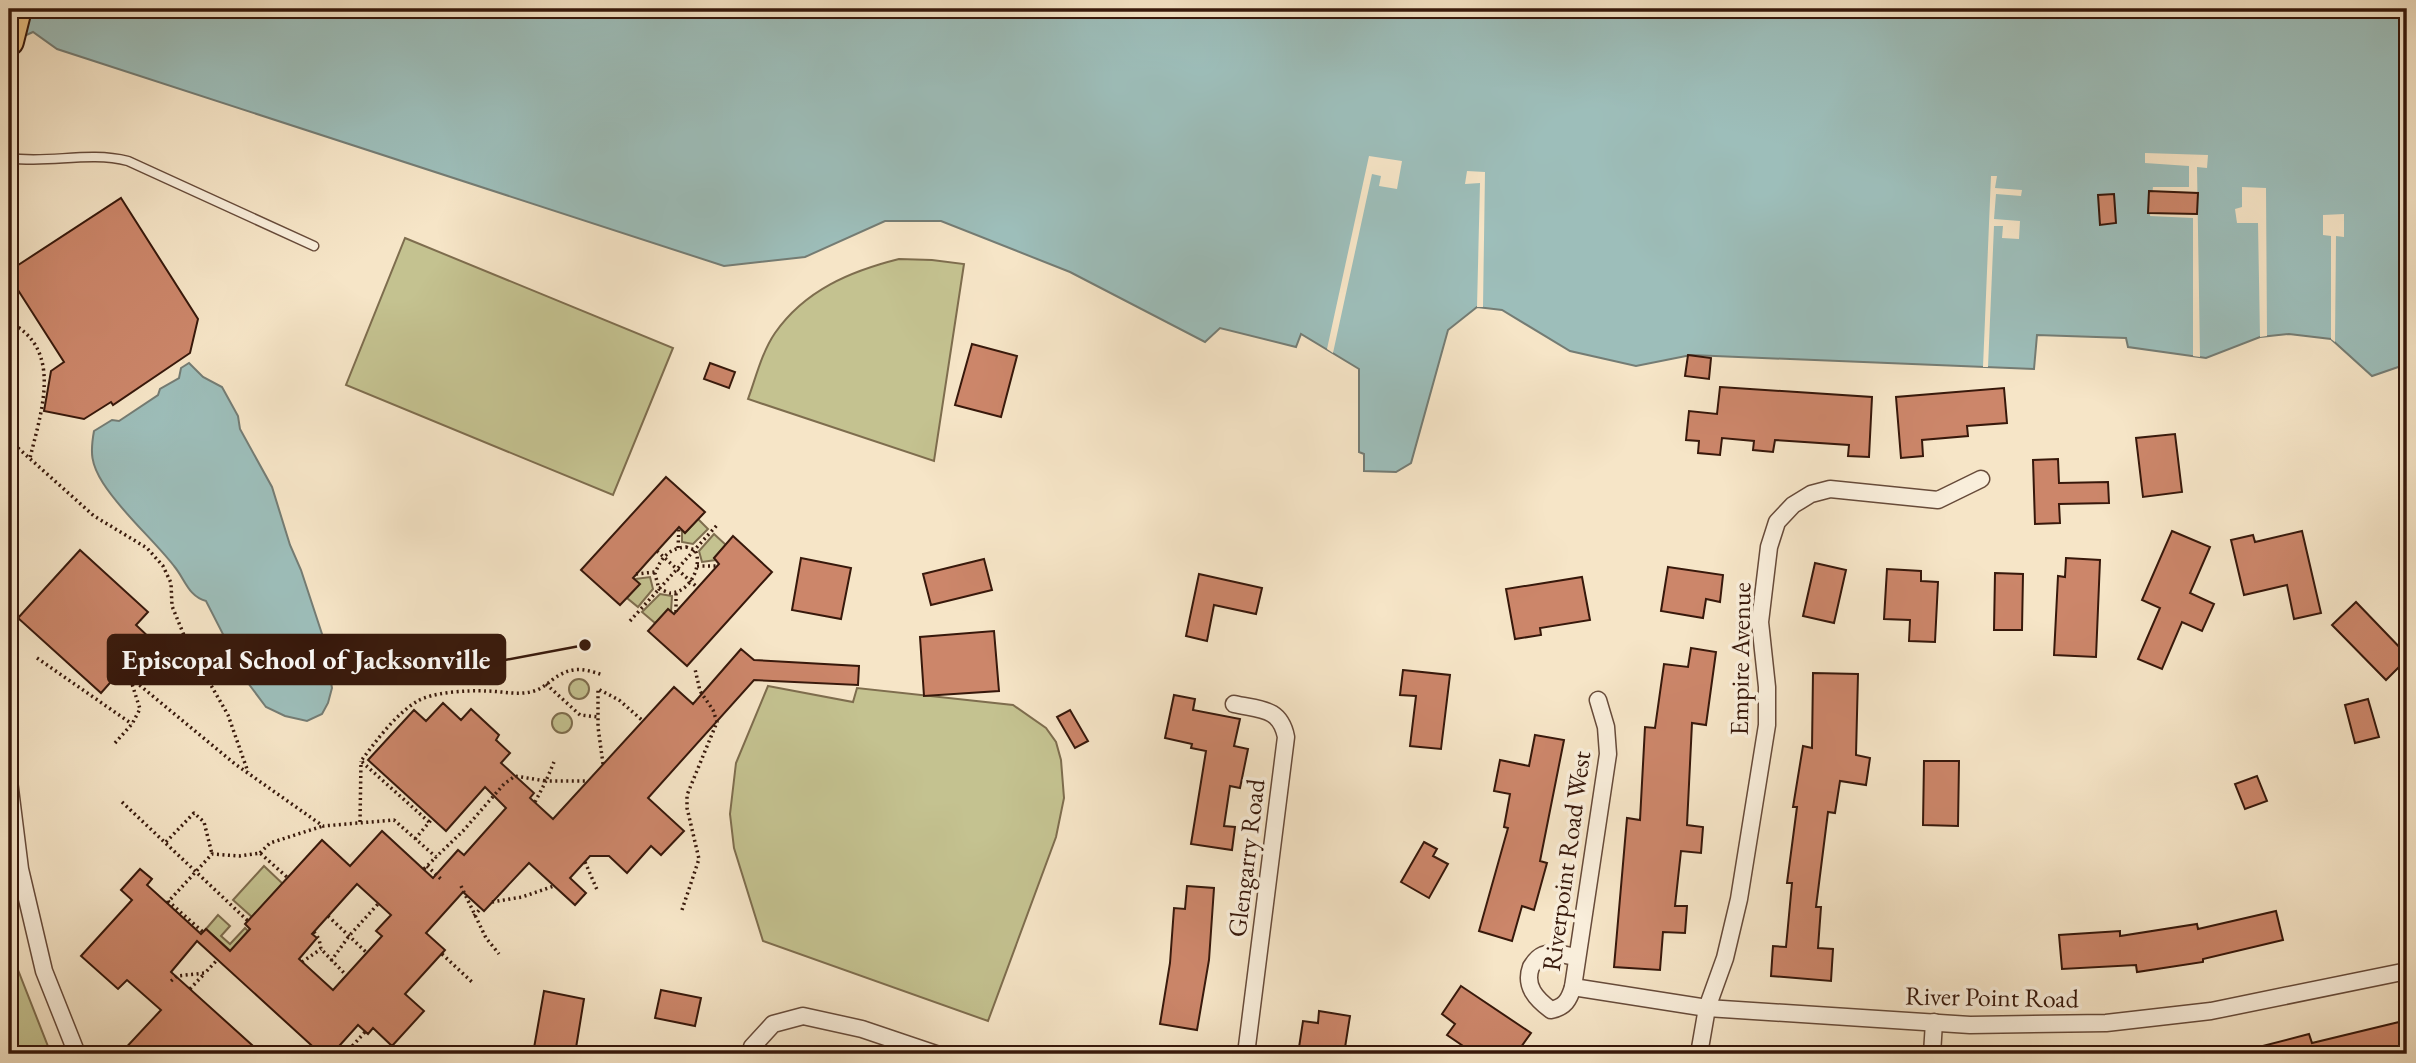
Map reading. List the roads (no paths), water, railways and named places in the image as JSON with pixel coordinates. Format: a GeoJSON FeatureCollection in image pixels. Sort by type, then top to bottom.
{"type":"FeatureCollection","features":[{"type":"Feature","properties":{"kind":"highway"},"geometry":{"type":"LineString","coordinates":[[9,41],[17,9]]}},
{"type":"Feature","properties":{"kind":"street","name":"Empire Avenue"},"geometry":{"type":"LineString","coordinates":[[1699,1054],[1707,1009],[1725,958],[1739,899],[1767,725],[1768,687],[1760,622],[1769,547],[1777,522],[1793,505],[1811,494],[1830,489],[1938,500],[1981,479]]}},
{"type":"Feature","properties":{"kind":"street","name":"Riverpoint Road West"},"geometry":{"type":"LineString","coordinates":[[1573,987],[1608,754],[1606,727],[1598,700]]}},
{"type":"Feature","properties":{"kind":"street","name":"Glengarry Road"},"geometry":{"type":"LineString","coordinates":[[1234,704],[1276,714],[1283,723],[1286,737],[1246,1054]]}},
{"type":"Feature","properties":{"kind":"street"},"geometry":{"type":"LineString","coordinates":[[9,782],[20,869],[44,971],[77,1054]]}},
{"type":"Feature","properties":{"kind":"street"},"geometry":{"type":"LineString","coordinates":[[1573,987],[1567,1003],[1550,1010],[1538,1000],[1529,986],[1530,971],[1534,961],[1543,955],[1577,957]]}},
{"type":"Feature","properties":{"kind":"street","name":"River Point Road"},"geometry":{"type":"LineString","coordinates":[[1573,987],[1707,1009],[1970,1025],[2106,1023],[2222,1009],[2407,971]]}},
{"type":"Feature","properties":{"kind":"street"},"geometry":{"type":"LineString","coordinates":[[750,1054],[751,1047],[773,1024],[803,1016],[862,1029],[936,1054]]}},
{"type":"Feature","properties":{"kind":"street"},"geometry":{"type":"LineString","coordinates":[[1932,1054],[1934,1022]]}},
{"type":"Feature","properties":{"kind":"lane"},"geometry":{"type":"LineString","coordinates":[[9,158],[27,161],[69,156],[108,156],[128,162],[314,246]]}},
{"type":"Feature","properties":{"kind":"water"},"geometry":{"type":"Polygon","coordinates":[[[9,9],[2407,9],[2407,364],[2372,376],[2331,339],[2289,334],[2260,337],[2206,358],[2128,347],[2126,338],[2037,335],[2034,369],[1691,355],[1636,366],[1570,351],[1502,310],[1477,307],[1448,330],[1411,463],[1396,472],[1364,471],[1364,454],[1359,452],[1359,369],[1301,334],[1296,347],[1220,328],[1205,342],[1070,272],[941,221],[885,221],[805,257],[724,266],[57,49],[33,32],[9,43],[9,9]]]}},
{"type":"Feature","properties":{"kind":"water"},"geometry":{"type":"Polygon","coordinates":[[[189,363],[203,377],[222,387],[238,416],[240,429],[272,487],[290,545],[301,570],[323,637],[332,688],[322,714],[307,721],[285,716],[266,707],[248,683],[206,601],[191,591],[178,571],[119,505],[103,483],[94,464],[94,431],[112,420],[119,421],[158,395],[160,389],[179,378],[181,368],[189,363]]]}},
{"type":"Feature","properties":{"kind":"place","name":"Episcopal School of Jacksonville"},"geometry":{"type":"Point","coordinates":[585,645]}}]}
